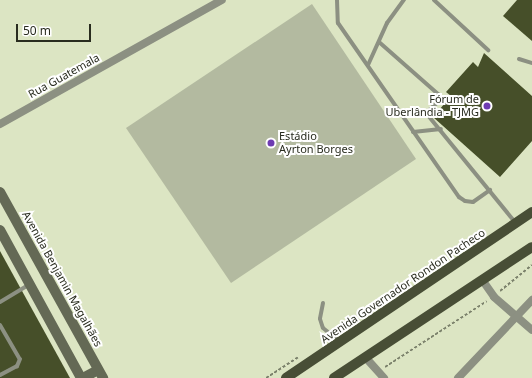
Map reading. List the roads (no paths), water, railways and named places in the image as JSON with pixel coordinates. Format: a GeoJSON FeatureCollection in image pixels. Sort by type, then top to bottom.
{"type":"FeatureCollection","features":[{"type":"Feature","properties":{"kind":"main road","name":"Avenida Benjamin Magalhães"},"geometry":{"type":"LineString","coordinates":[[0,192],[101,374]]}},
{"type":"Feature","properties":{"kind":"main road","name":"Avenida Governador Rondon Pacheco"},"geometry":{"type":"LineString","coordinates":[[286,378],[532,212]]}},
{"type":"Feature","properties":{"kind":"main road"},"geometry":{"type":"LineString","coordinates":[[0,230],[82,378],[101,374]]}},
{"type":"Feature","properties":{"kind":"main road"},"geometry":{"type":"LineString","coordinates":[[7,241],[22,232]]}},
{"type":"Feature","properties":{"kind":"main road"},"geometry":{"type":"LineString","coordinates":[[334,378],[532,247]]}},
{"type":"Feature","properties":{"kind":"main road"},"geometry":{"type":"LineString","coordinates":[[72,361],[88,351]]}},
{"type":"Feature","properties":{"kind":"street","name":"Rua Guatemala"},"geometry":{"type":"LineString","coordinates":[[0,124],[222,0]]}},
{"type":"Feature","properties":{"kind":"street"},"geometry":{"type":"LineString","coordinates":[[482,281],[494,297],[532,330]]}},
{"type":"Feature","properties":{"kind":"street"},"geometry":{"type":"LineString","coordinates":[[458,378],[532,300]]}},
{"type":"Feature","properties":{"kind":"street"},"geometry":{"type":"LineString","coordinates":[[366,358],[384,378]]}},
{"type":"Feature","properties":{"kind":"lane"},"geometry":{"type":"LineString","coordinates":[[337,0],[338,23],[462,200],[473,202],[490,190]]}},
{"type":"Feature","properties":{"kind":"lane"},"geometry":{"type":"LineString","coordinates":[[368,65],[387,23],[404,0]]}},
{"type":"Feature","properties":{"kind":"lane"},"geometry":{"type":"LineString","coordinates":[[434,0],[488,50]]}},
{"type":"Feature","properties":{"kind":"lane"},"geometry":{"type":"LineString","coordinates":[[379,42],[438,94],[439,101],[426,113],[441,129],[516,224]]}},
{"type":"Feature","properties":{"kind":"lane"},"geometry":{"type":"LineString","coordinates":[[519,59],[532,63]]}},
{"type":"Feature","properties":{"kind":"lane"},"geometry":{"type":"LineString","coordinates":[[413,132],[441,129]]}},
{"type":"Feature","properties":{"kind":"lane"},"geometry":{"type":"LineString","coordinates":[[0,302],[30,284]]}},
{"type":"Feature","properties":{"kind":"lane"},"geometry":{"type":"LineString","coordinates":[[323,303],[320,318],[323,328],[340,342]]}},
{"type":"Feature","properties":{"kind":"lane"},"geometry":{"type":"LineString","coordinates":[[0,325],[20,359],[17,366],[0,375]]}},
{"type":"Feature","properties":{"kind":"place","name":"Fórum de Uberlândia - TJMG"},"geometry":{"type":"Point","coordinates":[487,106]}},
{"type":"Feature","properties":{"kind":"place","name":"Estádio Ayrton Borges"},"geometry":{"type":"Point","coordinates":[271,143]}}]}
